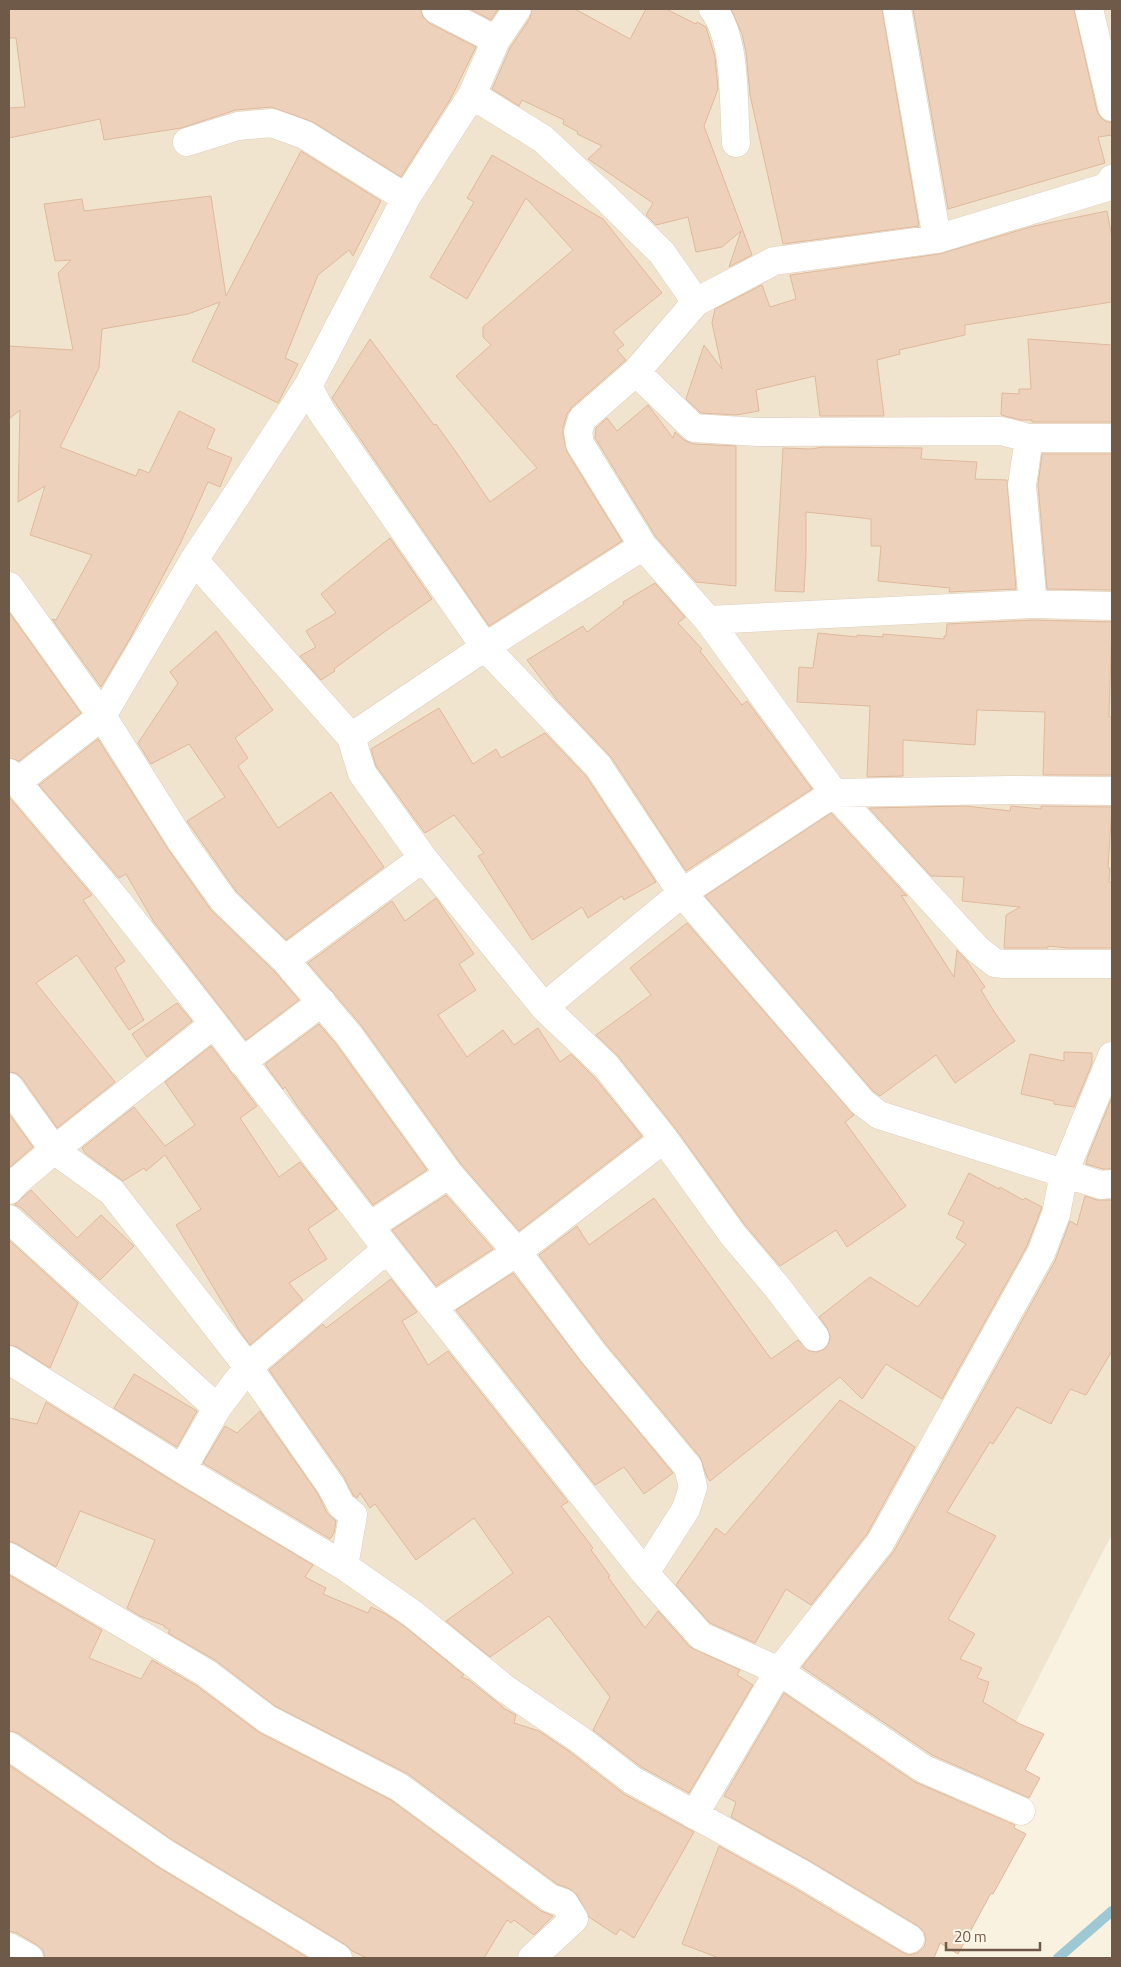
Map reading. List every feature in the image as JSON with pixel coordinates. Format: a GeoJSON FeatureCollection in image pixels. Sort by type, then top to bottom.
{"type":"FeatureCollection","features":[{"type":"Feature","properties":{"kind":"street"},"geometry":{"type":"LineString","coordinates":[[436,9],[496,40]]}},
{"type":"Feature","properties":{"kind":"street"},"geometry":{"type":"LineString","coordinates":[[517,9],[496,40],[472,95],[406,198],[308,386],[194,560],[102,716],[12,778],[110,892],[433,1307],[645,1573],[701,1636],[779,1670],[924,1769],[1021,1811]]}},
{"type":"Feature","properties":{"kind":"street"},"geometry":{"type":"LineString","coordinates":[[713,9],[721,19],[730,46],[736,143]]}},
{"type":"Feature","properties":{"kind":"street"},"geometry":{"type":"LineString","coordinates":[[897,9],[937,239]]}},
{"type":"Feature","properties":{"kind":"street"},"geometry":{"type":"LineString","coordinates":[[1088,9],[1112,107]]}},
{"type":"Feature","properties":{"kind":"street"},"geometry":{"type":"LineString","coordinates":[[472,95],[543,139],[662,253],[696,302]]}},
{"type":"Feature","properties":{"kind":"street"},"geometry":{"type":"LineString","coordinates":[[187,142],[238,126],[272,123],[305,135],[406,198]]}},
{"type":"Feature","properties":{"kind":"street"},"geometry":{"type":"LineString","coordinates":[[1112,179],[1107,187],[937,239],[774,260],[696,302],[636,372],[582,419],[578,432],[580,444],[643,546],[708,620],[834,793],[977,949],[995,963],[1112,964]]}},
{"type":"Feature","properties":{"kind":"street"},"geometry":{"type":"LineString","coordinates":[[636,372],[694,428],[758,432],[1001,431],[1029,438],[1112,438]]}},
{"type":"Feature","properties":{"kind":"street"},"geometry":{"type":"LineString","coordinates":[[308,386],[321,411],[485,647],[598,766],[682,893],[862,1102],[879,1115],[1101,1185],[1112,1184]]}},
{"type":"Feature","properties":{"kind":"street"},"geometry":{"type":"LineString","coordinates":[[1029,438],[1022,485],[1033,604]]}},
{"type":"Feature","properties":{"kind":"street"},"geometry":{"type":"LineString","coordinates":[[351,737],[485,647],[643,546]]}},
{"type":"Feature","properties":{"kind":"street"},"geometry":{"type":"LineString","coordinates":[[194,560],[351,737],[362,773],[423,858],[544,1007],[606,1066],[664,1139],[733,1235],[777,1287],[815,1337]]}},
{"type":"Feature","properties":{"kind":"street"},"geometry":{"type":"LineString","coordinates":[[9,586],[102,716],[181,841],[224,901],[285,960],[322,1002],[348,1034],[449,1174],[517,1252],[593,1353],[688,1467],[693,1488],[686,1509],[645,1573]]}},
{"type":"Feature","properties":{"kind":"street"},"geometry":{"type":"LineString","coordinates":[[708,620],[1033,604],[1112,606]]}},
{"type":"Feature","properties":{"kind":"street"},"geometry":{"type":"LineString","coordinates":[[544,1007],[682,893],[834,793],[1010,790],[1112,791]]}},
{"type":"Feature","properties":{"kind":"street"},"geometry":{"type":"LineString","coordinates":[[285,960],[423,858]]}},
{"type":"Feature","properties":{"kind":"street"},"geometry":{"type":"LineString","coordinates":[[242,1062],[322,1002]]}},
{"type":"Feature","properties":{"kind":"street"},"geometry":{"type":"LineString","coordinates":[[9,1190],[54,1150],[214,1024]]}},
{"type":"Feature","properties":{"kind":"street"},"geometry":{"type":"LineString","coordinates":[[694,1815],[779,1670],[880,1543],[1041,1253],[1056,1214],[1064,1174],[1112,1056]]}},
{"type":"Feature","properties":{"kind":"street"},"geometry":{"type":"LineString","coordinates":[[9,1087],[54,1150],[112,1192],[248,1367],[331,1486],[340,1505],[353,1514],[344,1566]]}},
{"type":"Feature","properties":{"kind":"street"},"geometry":{"type":"LineString","coordinates":[[433,1307],[517,1252],[664,1139]]}},
{"type":"Feature","properties":{"kind":"street"},"geometry":{"type":"LineString","coordinates":[[370,1226],[449,1174]]}},
{"type":"Feature","properties":{"kind":"street"},"geometry":{"type":"LineString","coordinates":[[9,1219],[217,1408]]}},
{"type":"Feature","properties":{"kind":"street"},"geometry":{"type":"LineString","coordinates":[[182,1469],[217,1408],[248,1367],[387,1249]]}},
{"type":"Feature","properties":{"kind":"street"},"geometry":{"type":"LineString","coordinates":[[9,1360],[182,1469],[344,1566],[413,1614],[504,1688],[579,1740],[632,1780],[802,1874],[910,1938]]}},
{"type":"Feature","properties":{"kind":"street"},"geometry":{"type":"LineString","coordinates":[[9,1556],[206,1673],[267,1719],[399,1786],[550,1898],[564,1903],[574,1919],[532,1958]]}},
{"type":"Feature","properties":{"kind":"street"},"geometry":{"type":"LineString","coordinates":[[9,1746],[166,1854],[338,1958]]}},
{"type":"Feature","properties":{"kind":"shaded area"},"geometry":{"type":"Polygon","coordinates":[[[9,9],[1112,9],[1112,1534],[999,1755],[781,1958],[9,1958],[9,9]]]}},
{"type":"Feature","properties":{"kind":"building"},"geometry":{"type":"Polygon","coordinates":[[[9,9],[421,9],[423,17],[429,23],[476,47],[450,100],[401,177],[313,122],[271,107],[236,110],[181,128],[104,140],[100,119],[9,138],[9,108],[25,107],[16,38],[9,38],[9,9]]]}},
{"type":"Feature","properties":{"kind":"building"},"geometry":{"type":"Polygon","coordinates":[[[470,9],[498,9],[491,20],[470,9]]]}},
{"type":"Feature","properties":{"kind":"building"},"geometry":{"type":"Polygon","coordinates":[[[532,9],[575,9],[630,39],[646,9],[666,9],[706,27],[715,57],[718,89],[704,126],[752,255],[729,267],[741,231],[722,247],[696,252],[688,217],[656,225],[646,215],[653,203],[588,159],[602,146],[577,134],[578,132],[563,124],[564,120],[522,100],[519,106],[492,89],[510,48],[530,18],[532,9]]]}},
{"type":"Feature","properties":{"kind":"building"},"geometry":{"type":"Polygon","coordinates":[[[731,9],[882,9],[919,226],[783,244],[750,95],[746,52],[742,34],[731,9]]]}},
{"type":"Feature","properties":{"kind":"building"},"geometry":{"type":"Polygon","coordinates":[[[913,9],[1074,9],[1097,111],[1101,118],[1107,122],[1112,122],[1112,135],[1098,137],[1105,163],[948,209],[913,9]]]}},
{"type":"Feature","properties":{"kind":"building"},"geometry":{"type":"Polygon","coordinates":[[[301,151],[381,201],[353,256],[349,250],[318,275],[285,358],[298,364],[278,403],[192,361],[220,302],[188,314],[102,329],[99,368],[60,447],[136,476],[139,469],[149,473],[179,411],[215,429],[207,448],[232,458],[220,487],[208,482],[180,544],[128,642],[101,687],[52,619],[56,620],[92,555],[30,535],[45,486],[18,502],[20,410],[9,419],[9,346],[73,350],[58,273],[71,260],[55,261],[44,204],[82,199],[84,211],[211,196],[226,296],[301,151]]]}},
{"type":"Feature","properties":{"kind":"building"},"geometry":{"type":"Polygon","coordinates":[[[492,155],[603,219],[662,293],[613,332],[624,345],[617,350],[626,360],[572,407],[567,414],[563,428],[567,452],[622,541],[489,626],[332,398],[370,339],[434,425],[436,424],[490,502],[537,468],[456,376],[491,345],[483,337],[483,327],[573,250],[526,198],[467,299],[430,277],[474,202],[467,198],[492,155]]]}},
{"type":"Feature","properties":{"kind":"building"},"geometry":{"type":"Polygon","coordinates":[[[1107,211],[1112,237],[1112,302],[965,325],[965,335],[899,350],[900,354],[877,360],[884,416],[820,416],[815,376],[756,390],[759,411],[736,415],[701,413],[686,399],[704,345],[722,369],[712,323],[715,309],[762,285],[770,307],[796,299],[790,275],[939,254],[1034,226],[1107,211]]]}},
{"type":"Feature","properties":{"kind":"building"},"geometry":{"type":"Polygon","coordinates":[[[1028,339],[1112,345],[1112,422],[1032,422],[1032,420],[1021,420],[1001,415],[1002,393],[1019,394],[1019,389],[1031,389],[1028,339]]]}},
{"type":"Feature","properties":{"kind":"building"},"geometry":{"type":"Polygon","coordinates":[[[648,405],[673,438],[675,432],[684,440],[693,444],[736,446],[736,586],[696,582],[656,537],[595,438],[596,428],[607,418],[617,431],[648,405]]]}},
{"type":"Feature","properties":{"kind":"building"},"geometry":{"type":"Polygon","coordinates":[[[823,447],[922,448],[921,459],[977,462],[975,479],[1007,480],[1016,589],[949,592],[950,588],[878,581],[881,546],[871,546],[871,519],[806,512],[804,592],[775,591],[783,448],[811,449],[823,447]]]}},
{"type":"Feature","properties":{"kind":"building"},"geometry":{"type":"Polygon","coordinates":[[[1042,454],[1112,454],[1112,590],[1047,589],[1038,485],[1042,454]]]}},
{"type":"Feature","properties":{"kind":"building"},"geometry":{"type":"Polygon","coordinates":[[[390,538],[432,599],[321,680],[300,656],[316,647],[306,631],[336,613],[321,594],[390,538]]]}},
{"type":"Feature","properties":{"kind":"building"},"geometry":{"type":"Polygon","coordinates":[[[655,583],[685,617],[678,623],[702,649],[700,651],[742,705],[747,701],[812,789],[686,871],[611,757],[557,700],[527,660],[583,626],[587,632],[624,604],[623,602],[655,583]]]}},
{"type":"Feature","properties":{"kind":"building"},"geometry":{"type":"Polygon","coordinates":[[[9,612],[81,713],[19,761],[9,758],[9,612]]]}},
{"type":"Feature","properties":{"kind":"building"},"geometry":{"type":"Polygon","coordinates":[[[1033,620],[1112,622],[1109,717],[1112,717],[1112,775],[1043,775],[1045,712],[977,710],[975,745],[903,740],[903,776],[867,777],[870,706],[797,702],[799,667],[813,668],[818,633],[857,637],[857,635],[883,637],[883,634],[944,639],[947,624],[1033,620]]]}},
{"type":"Feature","properties":{"kind":"building"},"geometry":{"type":"Polygon","coordinates":[[[216,631],[273,710],[235,738],[248,758],[238,766],[278,828],[331,792],[384,867],[286,940],[236,891],[187,821],[225,797],[189,744],[151,764],[138,743],[178,683],[170,672],[216,631]]]}},
{"type":"Feature","properties":{"kind":"building"},"geometry":{"type":"Polygon","coordinates":[[[439,708],[473,764],[496,749],[501,758],[545,733],[586,776],[656,882],[624,900],[622,896],[588,918],[582,907],[532,940],[478,856],[484,853],[454,815],[425,833],[376,766],[371,749],[439,708]]]}},
{"type":"Feature","properties":{"kind":"building"},"geometry":{"type":"Polygon","coordinates":[[[98,739],[168,849],[211,910],[274,971],[299,1000],[246,1040],[154,922],[126,874],[119,878],[39,785],[98,739]]]}},
{"type":"Feature","properties":{"kind":"building"},"geometry":{"type":"Polygon","coordinates":[[[9,797],[92,895],[83,900],[125,961],[115,968],[144,1020],[129,1030],[77,955],[36,983],[115,1082],[57,1128],[22,1078],[16,1073],[9,1072],[9,797]]]}},
{"type":"Feature","properties":{"kind":"building"},"geometry":{"type":"Polygon","coordinates":[[[966,806],[1010,811],[1011,806],[1041,809],[1041,806],[1112,807],[1108,868],[1110,868],[1109,882],[1112,883],[1112,948],[1048,946],[1048,948],[1004,948],[1006,915],[1020,907],[962,901],[964,877],[931,876],[869,808],[966,806]]]}},
{"type":"Feature","properties":{"kind":"building"},"geometry":{"type":"Polygon","coordinates":[[[831,813],[907,896],[901,895],[954,977],[957,950],[967,961],[985,987],[981,990],[1015,1041],[955,1083],[936,1055],[880,1096],[873,1091],[705,896],[831,813]]]}},
{"type":"Feature","properties":{"kind":"building"},"geometry":{"type":"Polygon","coordinates":[[[436,898],[474,954],[459,964],[476,990],[438,1015],[467,1057],[503,1030],[514,1045],[538,1028],[560,1062],[571,1054],[594,1077],[642,1136],[519,1231],[461,1164],[361,1025],[308,963],[392,901],[405,921],[436,898]]]}},
{"type":"Feature","properties":{"kind":"building"},"geometry":{"type":"Polygon","coordinates":[[[687,923],[854,1115],[845,1122],[906,1206],[847,1247],[836,1230],[780,1266],[745,1225],[676,1129],[618,1056],[596,1035],[651,995],[630,968],[687,923]]]}},
{"type":"Feature","properties":{"kind":"building"},"geometry":{"type":"Polygon","coordinates":[[[177,1003],[192,1021],[147,1057],[132,1034],[177,1003]]]}},
{"type":"Feature","properties":{"kind":"building"},"geometry":{"type":"Polygon","coordinates":[[[319,1024],[336,1044],[427,1170],[373,1205],[298,1107],[285,1087],[283,1089],[265,1064],[319,1024]]]}},
{"type":"Feature","properties":{"kind":"building"},"geometry":{"type":"Polygon","coordinates":[[[211,1046],[257,1106],[240,1118],[279,1177],[300,1162],[337,1209],[308,1229],[327,1259],[289,1283],[303,1300],[250,1345],[176,1225],[201,1209],[165,1155],[146,1171],[144,1168],[123,1181],[85,1153],[82,1148],[134,1107],[165,1146],[195,1125],[165,1082],[211,1046]]]}},
{"type":"Feature","properties":{"kind":"building"},"geometry":{"type":"Polygon","coordinates":[[[1064,1052],[1092,1053],[1092,1064],[1074,1107],[1054,1104],[1054,1101],[1021,1094],[1030,1054],[1064,1061],[1064,1052]]]}},
{"type":"Feature","properties":{"kind":"building"},"geometry":{"type":"Polygon","coordinates":[[[1112,1097],[1112,1169],[1103,1169],[1086,1164],[1112,1097]]]}},
{"type":"Feature","properties":{"kind":"building"},"geometry":{"type":"Polygon","coordinates":[[[9,1114],[33,1147],[9,1168],[9,1114]]]}},
{"type":"Feature","properties":{"kind":"building"},"geometry":{"type":"Polygon","coordinates":[[[969,1173],[999,1189],[1000,1187],[1023,1200],[1025,1198],[1042,1207],[1027,1246],[942,1399],[886,1364],[862,1399],[840,1377],[710,1481],[700,1457],[605,1343],[539,1255],[577,1226],[589,1245],[654,1198],[771,1359],[798,1340],[809,1351],[817,1352],[825,1349],[829,1343],[830,1336],[819,1317],[870,1277],[918,1307],[966,1244],[956,1238],[964,1222],[948,1214],[969,1173]]]}},
{"type":"Feature","properties":{"kind":"building"},"geometry":{"type":"Polygon","coordinates":[[[31,1190],[77,1238],[101,1215],[134,1246],[100,1280],[20,1207],[14,1205],[31,1190]]]}},
{"type":"Feature","properties":{"kind":"building"},"geometry":{"type":"Polygon","coordinates":[[[446,1195],[493,1249],[436,1286],[392,1230],[446,1195]]]}},
{"type":"Feature","properties":{"kind":"building"},"geometry":{"type":"Polygon","coordinates":[[[1085,1196],[1097,1200],[1112,1200],[1112,1351],[1086,1395],[1070,1389],[1051,1424],[1017,1407],[993,1444],[990,1442],[947,1512],[996,1536],[948,1619],[975,1634],[960,1659],[982,1668],[977,1678],[989,1682],[983,1702],[1020,1724],[1044,1734],[1025,1770],[1040,1778],[1029,1798],[932,1755],[802,1667],[894,1551],[1055,1261],[1070,1221],[1077,1225],[1085,1196]]]}},
{"type":"Feature","properties":{"kind":"building"},"geometry":{"type":"Polygon","coordinates":[[[9,1240],[78,1303],[50,1368],[17,1347],[9,1345],[9,1240]]]}},
{"type":"Feature","properties":{"kind":"building"},"geometry":{"type":"Polygon","coordinates":[[[513,1273],[581,1362],[673,1473],[644,1494],[624,1467],[595,1485],[456,1310],[513,1273]]]}},
{"type":"Feature","properties":{"kind":"building"},"geometry":{"type":"Polygon","coordinates":[[[391,1279],[417,1312],[402,1321],[428,1365],[448,1351],[568,1502],[561,1506],[593,1548],[591,1550],[610,1576],[608,1577],[645,1628],[658,1611],[690,1647],[740,1670],[737,1675],[753,1685],[689,1793],[641,1767],[593,1730],[610,1697],[549,1616],[490,1657],[446,1621],[513,1573],[474,1518],[416,1560],[375,1504],[370,1508],[360,1493],[357,1498],[353,1495],[344,1477],[269,1370],[323,1324],[326,1328],[391,1279]]]}},
{"type":"Feature","properties":{"kind":"building"},"geometry":{"type":"Polygon","coordinates":[[[134,1374],[197,1411],[177,1447],[114,1408],[134,1374]]]}},
{"type":"Feature","properties":{"kind":"building"},"geometry":{"type":"Polygon","coordinates":[[[840,1400],[915,1447],[867,1534],[811,1605],[786,1589],[755,1643],[710,1623],[676,1585],[716,1528],[725,1535],[840,1400]]]}},
{"type":"Feature","properties":{"kind":"building"},"geometry":{"type":"Polygon","coordinates":[[[46,1402],[174,1482],[313,1565],[305,1577],[326,1588],[323,1594],[368,1613],[371,1607],[384,1613],[404,1626],[464,1675],[461,1677],[469,1680],[503,1708],[516,1715],[514,1723],[539,1731],[570,1752],[624,1794],[694,1832],[634,1938],[620,1929],[616,1935],[589,1917],[577,1895],[570,1889],[557,1884],[408,1774],[275,1706],[215,1660],[168,1633],[170,1630],[165,1626],[140,1616],[127,1608],[155,1540],[80,1511],[56,1567],[9,1541],[9,1418],[37,1424],[46,1402]]]}},
{"type":"Feature","properties":{"kind":"building"},"geometry":{"type":"Polygon","coordinates":[[[260,1411],[318,1494],[327,1513],[336,1521],[334,1533],[330,1539],[203,1463],[225,1426],[237,1433],[260,1411]]]}},
{"type":"Feature","properties":{"kind":"building"},"geometry":{"type":"Polygon","coordinates":[[[9,1575],[102,1630],[89,1658],[141,1679],[152,1660],[197,1686],[260,1733],[391,1800],[541,1911],[553,1916],[534,1935],[514,1920],[511,1923],[507,1920],[484,1958],[367,1958],[352,1951],[346,1945],[174,1841],[18,1733],[9,1731],[9,1575]]]}},
{"type":"Feature","properties":{"kind":"building"},"geometry":{"type":"Polygon","coordinates":[[[784,1693],[915,1782],[1015,1825],[1014,1828],[1026,1834],[958,1954],[940,1943],[934,1958],[719,1958],[682,1944],[719,1846],[902,1952],[909,1955],[917,1953],[924,1947],[926,1940],[924,1932],[918,1926],[810,1861],[731,1817],[736,1802],[724,1796],[784,1693]]]}},
{"type":"Feature","properties":{"kind":"building"},"geometry":{"type":"Polygon","coordinates":[[[9,1765],[158,1867],[308,1958],[45,1958],[43,1950],[37,1945],[17,1933],[9,1931],[9,1765]]]}},
{"type":"Feature","properties":{"kind":"waterway"},"geometry":{"type":"LineString","coordinates":[[1058,1958],[1112,1911]]}}]}
